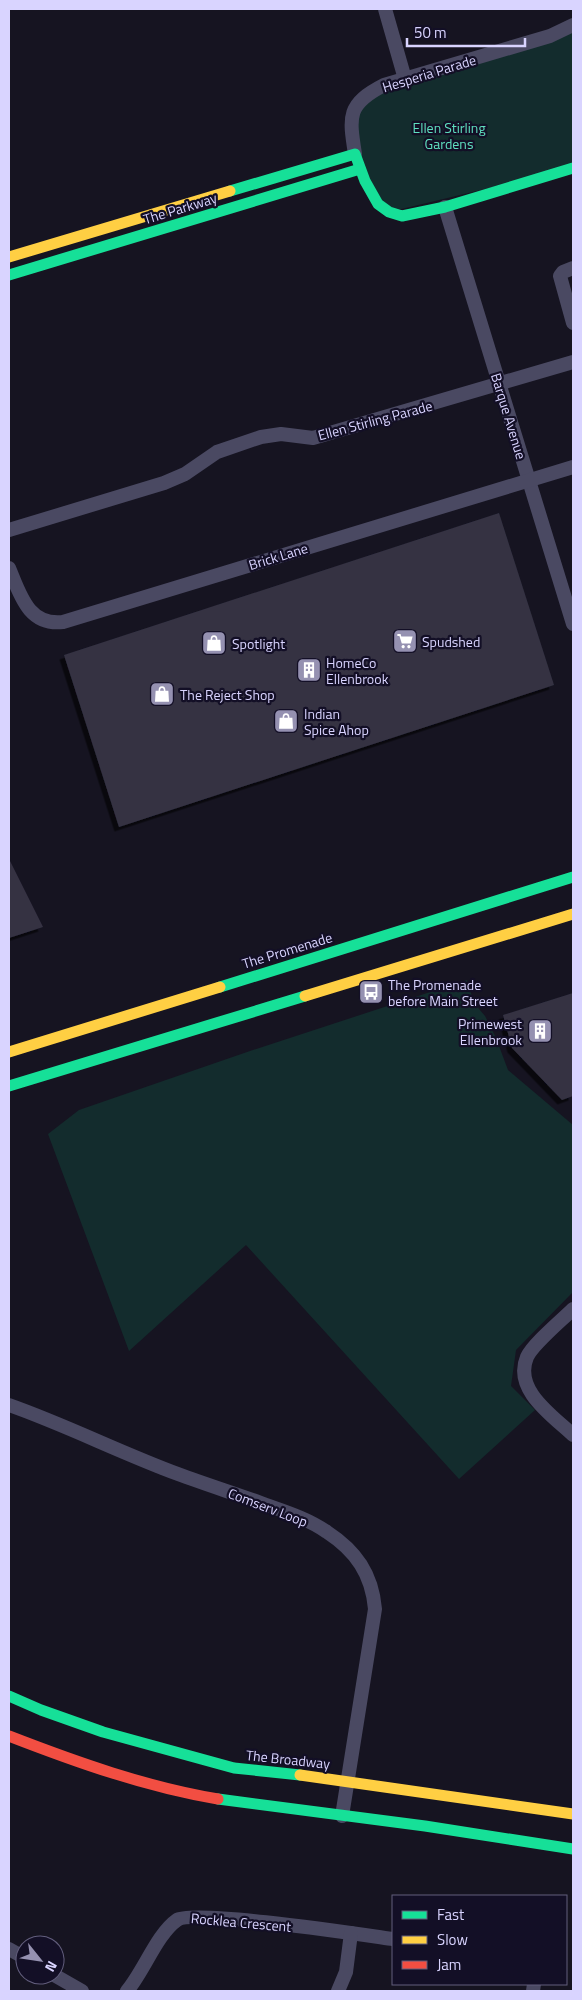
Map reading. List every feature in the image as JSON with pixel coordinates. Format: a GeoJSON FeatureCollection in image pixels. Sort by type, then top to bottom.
{"type":"FeatureCollection","features":[{"type":"Feature","properties":{"kind":"main road","name":"Hesperia Parade"},"geometry":{"type":"LineString","coordinates":[[355,154],[360,169],[378,204],[389,212],[402,216],[445,207],[573,168]]}},
{"type":"Feature","properties":{"kind":"main road","name":"The Parkway"},"geometry":{"type":"LineString","coordinates":[[9,257],[355,154]]}},
{"type":"Feature","properties":{"kind":"main road","name":"The Parkway"},"geometry":{"type":"LineString","coordinates":[[9,275],[360,169]]}},
{"type":"Feature","properties":{"kind":"main road","name":"The Promenade"},"geometry":{"type":"LineString","coordinates":[[9,1052],[573,877]]}},
{"type":"Feature","properties":{"kind":"main road"},"geometry":{"type":"LineString","coordinates":[[9,1086],[573,914]]}},
{"type":"Feature","properties":{"kind":"main road","name":"The Broadway"},"geometry":{"type":"LineString","coordinates":[[9,1696],[41,1710],[103,1732],[234,1768],[349,1781],[573,1814]]}},
{"type":"Feature","properties":{"kind":"main road"},"geometry":{"type":"LineString","coordinates":[[9,1736],[71,1760],[188,1794],[253,1805],[425,1826],[573,1849]]}},
{"type":"Feature","properties":{"kind":"street"},"geometry":{"type":"LineString","coordinates":[[385,9],[405,79]]}},
{"type":"Feature","properties":{"kind":"street","name":"Hesperia Parade"},"geometry":{"type":"LineString","coordinates":[[355,154],[352,122],[353,109],[358,101],[368,93],[384,85],[550,36],[573,25]]}},
{"type":"Feature","properties":{"kind":"street","name":"Barque Avenue"},"geometry":{"type":"LineString","coordinates":[[445,207],[573,624]]}},
{"type":"Feature","properties":{"kind":"street"},"geometry":{"type":"LineString","coordinates":[[573,268],[562,272],[560,276],[573,322]]}},
{"type":"Feature","properties":{"kind":"street","name":"Ellen Stirling Parade"},"geometry":{"type":"LineString","coordinates":[[9,530],[164,483],[185,474],[217,452],[261,437],[281,434],[314,438],[500,385],[573,362]]}},
{"type":"Feature","properties":{"kind":"street","name":"Brick Lane"},"geometry":{"type":"LineString","coordinates":[[9,568],[29,610],[48,622],[63,622],[573,467]]}},
{"type":"Feature","properties":{"kind":"street"},"geometry":{"type":"LineString","coordinates":[[573,1309],[528,1356],[524,1372],[527,1386],[537,1400],[573,1435]]}},
{"type":"Feature","properties":{"kind":"street","name":"Comserv Loop"},"geometry":{"type":"LineString","coordinates":[[9,1405],[82,1433],[176,1473],[297,1516],[328,1532],[353,1554],[366,1570],[371,1584],[375,1609],[342,1816]]}},
{"type":"Feature","properties":{"kind":"street","name":"Rocklea Crescent"},"geometry":{"type":"LineString","coordinates":[[127,1991],[138,1978],[170,1925],[180,1918],[211,1917],[392,1939]]}},
{"type":"Feature","properties":{"kind":"street"},"geometry":{"type":"LineString","coordinates":[[338,1991],[346,1972],[351,1933]]}},
{"type":"Feature","properties":{"kind":"street"},"geometry":{"type":"LineString","coordinates":[[65,1981],[82,1991]]}},
{"type":"Feature","properties":{"kind":"green space","name":"Ellen Stirling Gardens"},"geometry":{"type":"Polygon","coordinates":[[[573,25],[573,168],[389,212],[355,154],[358,101],[573,25]]]}},
{"type":"Feature","properties":{"kind":"green space"},"geometry":{"type":"Polygon","coordinates":[[[467,980],[474,1003],[485,1016],[508,1070],[573,1125],[573,1292],[516,1350],[511,1386],[535,1410],[459,1479],[246,1245],[129,1351],[48,1134],[79,1110],[250,1051],[467,980]]]}},
{"type":"Feature","properties":{"kind":"building","name":"HomeCo Ellenbrook"},"geometry":{"type":"Polygon","coordinates":[[[499,513],[554,685],[119,827],[64,655],[499,513]]]}},
{"type":"Feature","properties":{"kind":"building"},"geometry":{"type":"Polygon","coordinates":[[[9,859],[43,927],[9,938],[9,859]]]}},
{"type":"Feature","properties":{"kind":"building","name":"Primewest Ellenbrook"},"geometry":{"type":"Polygon","coordinates":[[[573,993],[573,1096],[562,1100],[512,1048],[503,1015],[573,993]]]}},
{"type":"Feature","properties":{"kind":"traffic: fast"},"geometry":{"type":"LineString","coordinates":[[230,191],[355,154],[365,181],[378,204],[389,212],[402,216],[445,207],[573,168]]}},
{"type":"Feature","properties":{"kind":"traffic: fast"},"geometry":{"type":"LineString","coordinates":[[9,275],[360,169]]}},
{"type":"Feature","properties":{"kind":"traffic: fast"},"geometry":{"type":"LineString","coordinates":[[220,987],[573,877]]}},
{"type":"Feature","properties":{"kind":"traffic: fast"},"geometry":{"type":"LineString","coordinates":[[9,1086],[305,996]]}},
{"type":"Feature","properties":{"kind":"traffic: fast"},"geometry":{"type":"LineString","coordinates":[[9,1696],[41,1710],[103,1732],[234,1768],[300,1775]]}},
{"type":"Feature","properties":{"kind":"traffic: fast"},"geometry":{"type":"LineString","coordinates":[[218,1799],[425,1826],[573,1849]]}},
{"type":"Feature","properties":{"kind":"traffic: slow"},"geometry":{"type":"LineString","coordinates":[[9,257],[230,191]]}},
{"type":"Feature","properties":{"kind":"traffic: slow"},"geometry":{"type":"LineString","coordinates":[[305,996],[573,914]]}},
{"type":"Feature","properties":{"kind":"traffic: slow"},"geometry":{"type":"LineString","coordinates":[[9,1052],[220,987]]}},
{"type":"Feature","properties":{"kind":"traffic: slow"},"geometry":{"type":"LineString","coordinates":[[300,1775],[573,1814]]}},
{"type":"Feature","properties":{"kind":"traffic: jam"},"geometry":{"type":"LineString","coordinates":[[9,1736],[138,1781],[218,1799]]}},
{"type":"Feature","properties":{"kind":"place","name":"Spudshed"},"geometry":{"type":"Point","coordinates":[405,641]}},
{"type":"Feature","properties":{"kind":"place","name":"Spotlight"},"geometry":{"type":"Point","coordinates":[214,643]}},
{"type":"Feature","properties":{"kind":"place","name":"HomeCo Ellenbrook"},"geometry":{"type":"Point","coordinates":[309,670]}},
{"type":"Feature","properties":{"kind":"place","name":"The Reject Shop"},"geometry":{"type":"Point","coordinates":[162,694]}},
{"type":"Feature","properties":{"kind":"place","name":"Indian Spice Ahop"},"geometry":{"type":"Point","coordinates":[286,721]}},
{"type":"Feature","properties":{"kind":"place","name":"The Promenade before Main Street"},"geometry":{"type":"Point","coordinates":[371,992]}},
{"type":"Feature","properties":{"kind":"place","name":"Primewest Ellenbrook"},"geometry":{"type":"Point","coordinates":[540,1031]}}]}
